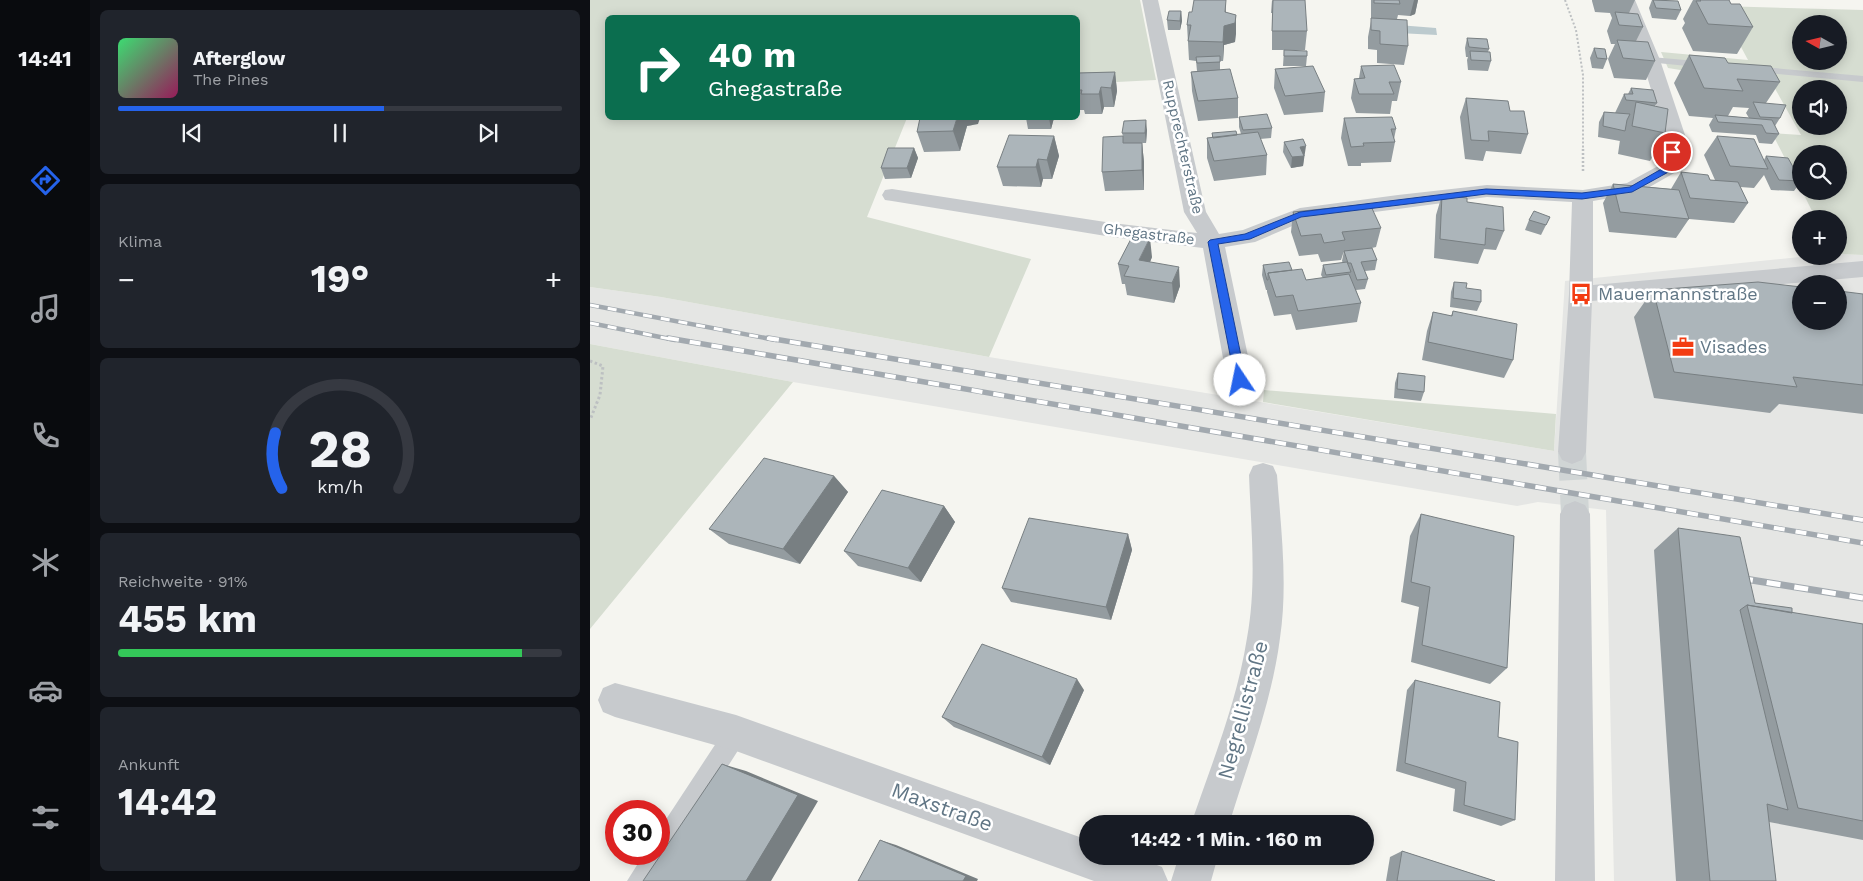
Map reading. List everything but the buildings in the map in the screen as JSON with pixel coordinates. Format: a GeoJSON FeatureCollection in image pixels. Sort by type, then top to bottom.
{"type":"FeatureCollection","features":[{"type":"Feature","properties":{"kind":"street","name":"Rupprechterstraße"},"geometry":{"type":"LineString","coordinates":[[1150,0],[1195,212],[1213,242],[1240,380]]}},
{"type":"Feature","properties":{"kind":"street","name":"Ghegastraße"},"geometry":{"type":"LineString","coordinates":[[892,195],[1112,230],[1213,242],[1247,237],[1300,215],[1418,200],[1486,192],[1582,196],[1632,189],[1669,168],[1676,135],[1651,60],[1627,0]]}},
{"type":"Feature","properties":{"kind":"street"},"geometry":{"type":"LineString","coordinates":[[1572,452],[1581,294],[1582,196]]}},
{"type":"Feature","properties":{"kind":"street"},"geometry":{"type":"LineString","coordinates":[[1581,294],[1863,270]]}},
{"type":"Feature","properties":{"kind":"street","name":"Negrellistraße"},"geometry":{"type":"LineString","coordinates":[[1213,815],[1249,701],[1264,638],[1269,579],[1263,475]]}},
{"type":"Feature","properties":{"kind":"street"},"geometry":{"type":"LineString","coordinates":[[1575,514],[1575,881]]}},
{"type":"Feature","properties":{"kind":"street","name":"Maxstraße"},"geometry":{"type":"LineString","coordinates":[[615,700],[736,733],[1148,881]]}},
{"type":"Feature","properties":{"kind":"street"},"geometry":{"type":"LineString","coordinates":[[1191,881],[1196,865]]}},
{"type":"Feature","properties":{"kind":"lane"},"geometry":{"type":"LineString","coordinates":[[1651,60],[1716,66]]}},
{"type":"Feature","properties":{"kind":"lane"},"geometry":{"type":"LineString","coordinates":[[1744,68],[1863,80]]}},
{"type":"Feature","properties":{"kind":"lane"},"geometry":{"type":"LineString","coordinates":[[670,835],[736,733]]}},
{"type":"Feature","properties":{"kind":"lane"},"geometry":{"type":"LineString","coordinates":[[640,881],[650,865]]}},
{"type":"Feature","properties":{"kind":"path"},"geometry":{"type":"LineString","coordinates":[[1565,0],[1576,30],[1583,75],[1582,196]]}},
{"type":"Feature","properties":{"kind":"path"},"geometry":{"type":"LineString","coordinates":[[590,361],[603,366],[600,396],[590,420]]}},
{"type":"Feature","properties":{"kind":"shaded area"},"geometry":{"type":"Polygon","coordinates":[[[590,0],[1140,0],[1156,80],[1080,84],[1080,15],[605,15],[605,120],[906,120],[867,217],[1031,259],[989,357],[661,297],[590,287],[590,0]]]}},
{"type":"Feature","properties":{"kind":"shaded area"},"geometry":{"type":"Polygon","coordinates":[[[1719,6],[1863,10],[1863,255],[1847,254],[1847,210],[1812,210],[1806,200],[1847,200],[1847,145],[1792,145],[1792,172],[1772,133],[1847,135],[1847,80],[1792,80],[1792,119],[1773,85],[1668,68],[1661,52],[1748,60],[1719,6]]]}},
{"type":"Feature","properties":{"kind":"shaded area"},"geometry":{"type":"Polygon","coordinates":[[[1398,25],[1436,28],[1437,35],[1398,33],[1398,25]]]}},
{"type":"Feature","properties":{"kind":"shaded area"},"geometry":{"type":"Polygon","coordinates":[[[1847,254],[1863,255],[1863,881],[1614,881],[1606,510],[1538,502],[1517,506],[793,382],[590,344],[590,287],[661,297],[989,357],[1554,451],[1565,281],[1792,258],[1792,265],[1847,265],[1847,254]]]}},
{"type":"Feature","properties":{"kind":"shaded area"},"geometry":{"type":"Polygon","coordinates":[[[590,344],[793,382],[590,629],[590,344]]]}},
{"type":"Feature","properties":{"kind":"shaded area"},"geometry":{"type":"Polygon","coordinates":[[[1264,390],[1556,414],[1554,451],[1263,402],[1264,390]]]}},
{"type":"Feature","properties":{"kind":"tunnel"},"geometry":{"type":"LineString","coordinates":[[1572,452],[1575,514]]}},
{"type":"Feature","properties":{"kind":"railway"},"geometry":{"type":"LineString","coordinates":[[590,305],[776,340]]}},
{"type":"Feature","properties":{"kind":"railway"},"geometry":{"type":"LineString","coordinates":[[590,323],[675,340]]}},
{"type":"Feature","properties":{"kind":"railway"},"geometry":{"type":"LineString","coordinates":[[668,338],[1863,543]]}},
{"type":"Feature","properties":{"kind":"railway"},"geometry":{"type":"LineString","coordinates":[[768,338],[1863,520]]}},
{"type":"Feature","properties":{"kind":"railway"},"geometry":{"type":"LineString","coordinates":[[1735,577],[1747,579]]}},
{"type":"Feature","properties":{"kind":"railway"},"geometry":{"type":"LineString","coordinates":[[1739,578],[1863,598]]}},
{"type":"Feature","properties":{"kind":"place","name":"Mauermannstraße"},"geometry":{"type":"Point","coordinates":[1581,294]}},
{"type":"Feature","properties":{"kind":"place","name":"Visades"},"geometry":{"type":"Point","coordinates":[1683,347]}},
{"type":"Feature","properties":{"kind":"route"},"geometry":{"type":"LineString","coordinates":[[1240,380],[1213,242],[1247,237],[1300,215],[1416,200],[1486,192],[1582,196],[1632,189],[1669,168],[1672,152]]}}]}
